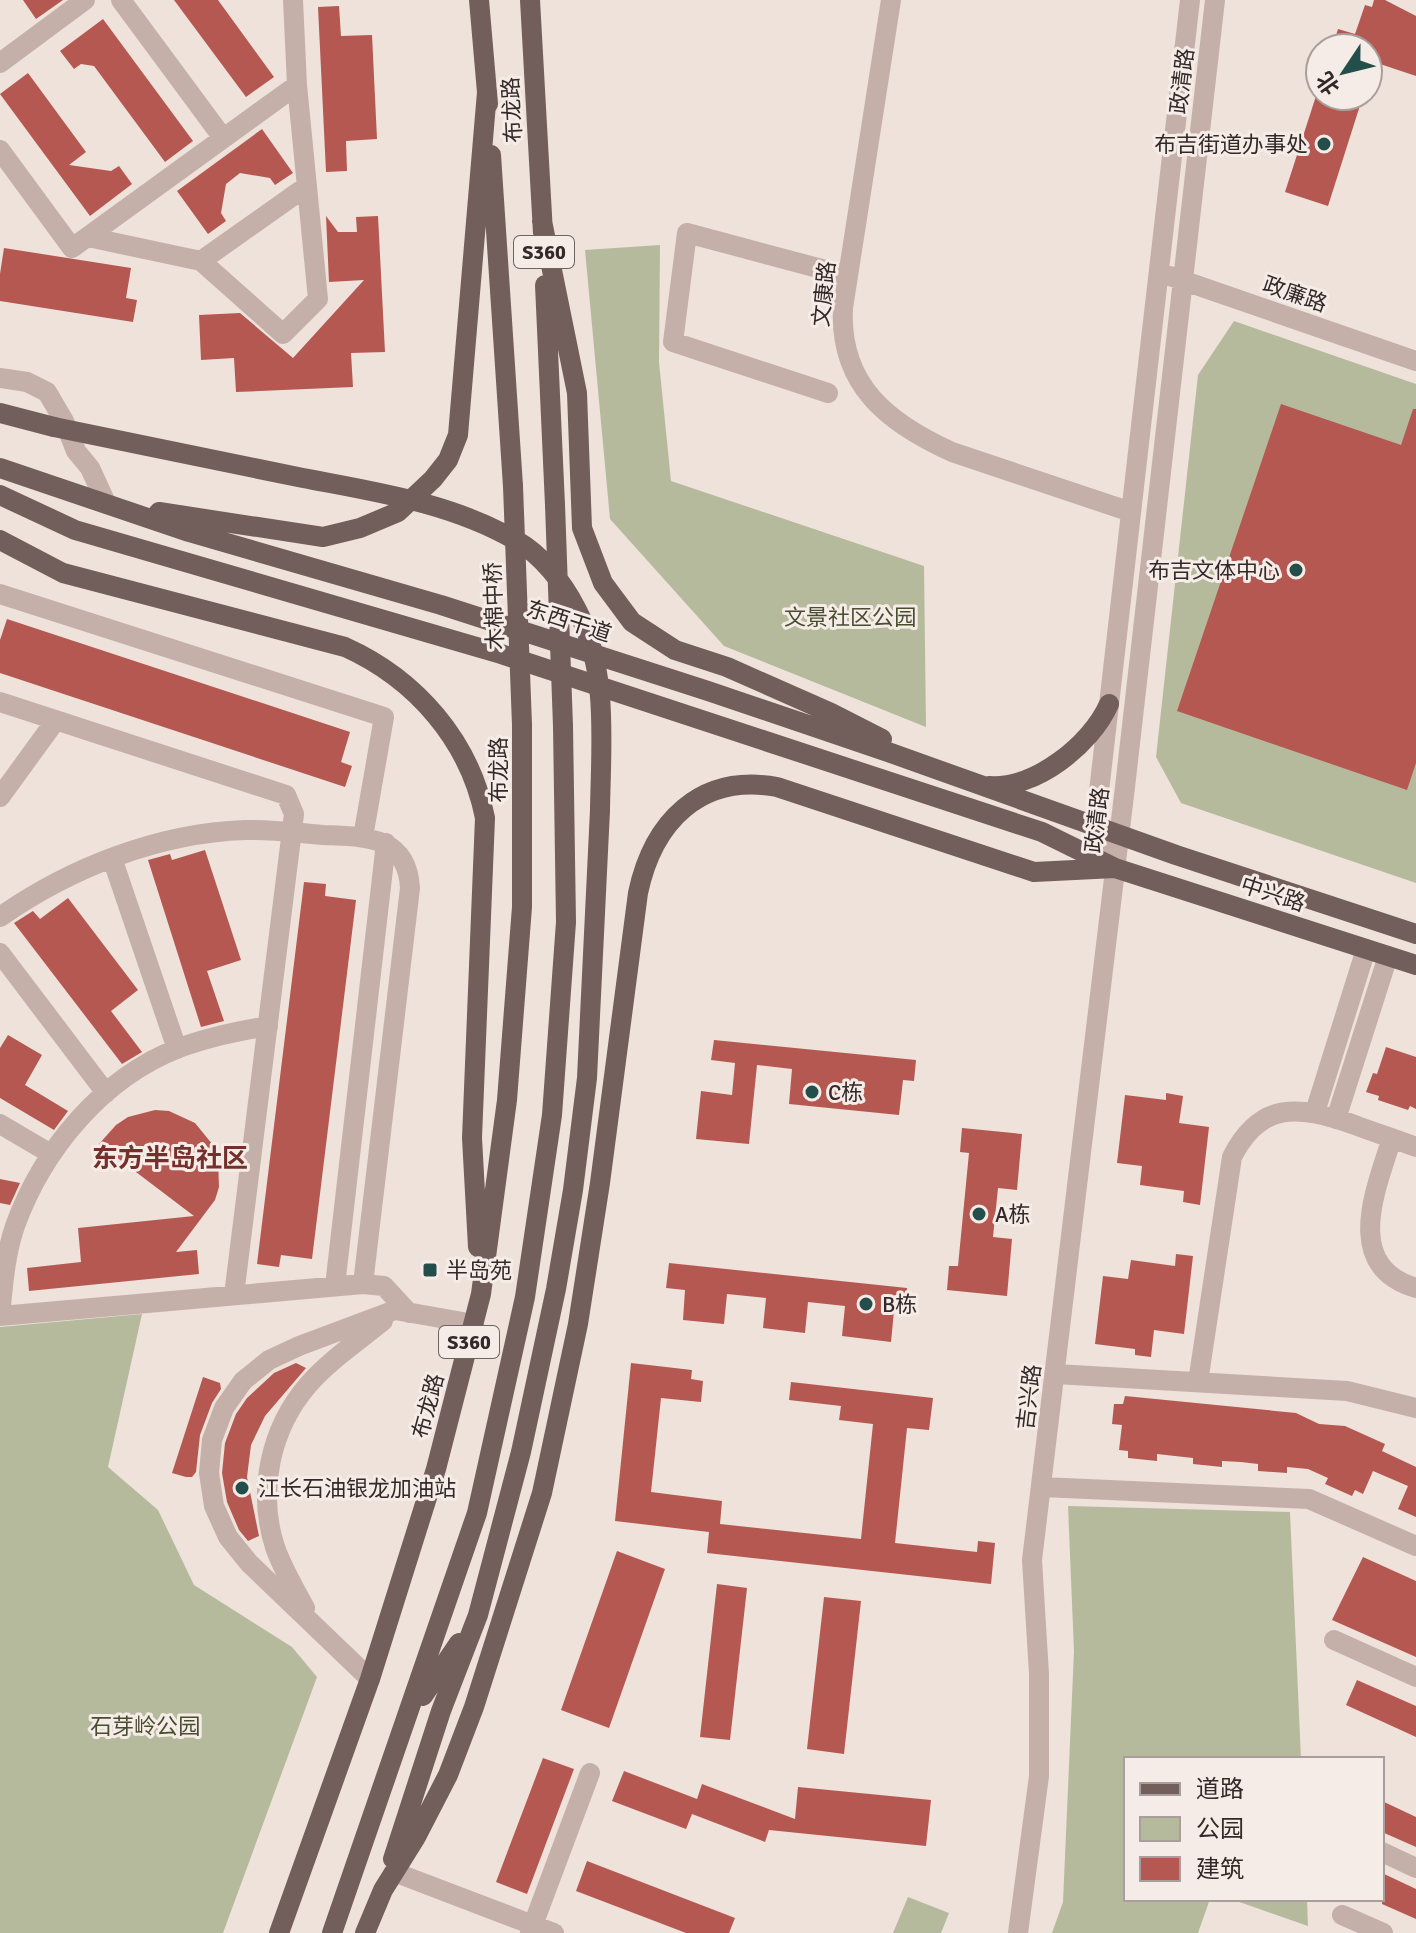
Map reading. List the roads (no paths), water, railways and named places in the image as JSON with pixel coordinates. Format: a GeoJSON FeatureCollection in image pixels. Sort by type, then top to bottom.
{"type":"FeatureCollection","features":[{"type":"Feature","properties":{"kind":"main road","name":"布龙路"},"geometry":{"type":"LineString","coordinates":[[479,0],[513,486]]}},
{"type":"Feature","properties":{"kind":"main road","name":"布龙路"},"geometry":{"type":"LineString","coordinates":[[477,1513],[525,1297],[552,1115],[566,922],[555,505],[530,0]]}},
{"type":"Feature","properties":{"kind":"main road"},"geometry":{"type":"LineString","coordinates":[[106,503],[323,537],[360,528],[398,512],[433,479],[448,460],[458,435],[487,92]]}},
{"type":"Feature","properties":{"kind":"main road"},"geometry":{"type":"LineString","coordinates":[[542,221],[577,393],[582,528],[603,583],[632,622],[675,650],[727,667],[831,713],[949,774]]}},
{"type":"Feature","properties":{"kind":"main road"},"geometry":{"type":"LineString","coordinates":[[0,413],[54,427],[413,500],[486,524],[521,542],[550,569],[576,607],[592,644],[602,711],[600,810],[587,1078],[573,1190],[540,1367],[478,1615],[441,1711],[389,1881]]}},
{"type":"Feature","properties":{"kind":"main road","name":"东西干道"},"geometry":{"type":"LineString","coordinates":[[0,468],[189,532],[366,583],[649,672],[1119,835]]}},
{"type":"Feature","properties":{"kind":"main road","name":"木棉中桥"},"geometry":{"type":"LineString","coordinates":[[513,486],[522,725]]}},
{"type":"Feature","properties":{"kind":"main road"},"geometry":{"type":"LineString","coordinates":[[0,495],[75,530],[501,654],[1042,832],[1115,868]]}},
{"type":"Feature","properties":{"kind":"main road"},"geometry":{"type":"LineString","coordinates":[[0,540],[63,573],[319,638],[367,657],[398,678],[442,723],[477,783],[485,818],[472,1138],[481,1294]]}},
{"type":"Feature","properties":{"kind":"main road"},"geometry":{"type":"LineString","coordinates":[[980,785],[1008,784],[1052,766],[1095,730],[1109,704]]}},
{"type":"Feature","properties":{"kind":"main road","name":"布龙路"},"geometry":{"type":"LineString","coordinates":[[279,1933],[370,1679],[436,1469],[481,1294],[507,1100],[522,907],[522,725]]}},
{"type":"Feature","properties":{"kind":"main road"},"geometry":{"type":"LineString","coordinates":[[365,1933],[389,1881],[416,1837],[453,1762],[474,1707],[542,1493],[578,1324],[638,893],[648,857],[664,827],[680,811],[701,798],[727,788],[759,784],[777,787],[1034,872],[1115,868]]}},
{"type":"Feature","properties":{"kind":"main road","name":"中兴路"},"geometry":{"type":"LineString","coordinates":[[1119,835],[1416,934]]}},
{"type":"Feature","properties":{"kind":"main road","name":"中兴路"},"geometry":{"type":"LineString","coordinates":[[1115,868],[1416,965]]}},
{"type":"Feature","properties":{"kind":"main road"},"geometry":{"type":"LineString","coordinates":[[409,1715],[478,1615],[477,1513]]}},
{"type":"Feature","properties":{"kind":"main road","name":"S360"},"geometry":{"type":"LineString","coordinates":[[332,1933],[477,1513]]}},
{"type":"Feature","properties":{"kind":"street"},"geometry":{"type":"LineString","coordinates":[[0,63],[85,0]]}},
{"type":"Feature","properties":{"kind":"street"},"geometry":{"type":"LineString","coordinates":[[121,0],[223,138]]}},
{"type":"Feature","properties":{"kind":"street"},"geometry":{"type":"LineString","coordinates":[[88,237],[201,261],[283,334],[318,299],[297,85],[293,0]]}},
{"type":"Feature","properties":{"kind":"street","name":"文康路"},"geometry":{"type":"LineString","coordinates":[[891,0],[841,329],[845,349],[861,384],[874,401],[907,429],[952,452],[1131,512]]}},
{"type":"Feature","properties":{"kind":"street","name":"政清路"},"geometry":{"type":"LineString","coordinates":[[1115,868],[1095,826],[1190,0]]}},
{"type":"Feature","properties":{"kind":"street","name":"政清路"},"geometry":{"type":"LineString","coordinates":[[1115,868],[1215,0]]}},
{"type":"Feature","properties":{"kind":"street"},"geometry":{"type":"LineString","coordinates":[[0,150],[72,248],[297,85]]}},
{"type":"Feature","properties":{"kind":"street"},"geometry":{"type":"LineString","coordinates":[[201,261],[307,186]]}},
{"type":"Feature","properties":{"kind":"street"},"geometry":{"type":"LineString","coordinates":[[828,393],[673,342],[687,233],[848,276]]}},
{"type":"Feature","properties":{"kind":"street","name":"政廉路"},"geometry":{"type":"LineString","coordinates":[[1159,272],[1416,361]]}},
{"type":"Feature","properties":{"kind":"street"},"geometry":{"type":"LineString","coordinates":[[0,378],[27,382],[47,392],[106,503]]}},
{"type":"Feature","properties":{"kind":"street"},"geometry":{"type":"LineString","coordinates":[[0,594],[384,717],[363,837]]}},
{"type":"Feature","properties":{"kind":"street"},"geometry":{"type":"LineString","coordinates":[[0,702],[286,795],[294,814],[234,1295]]}},
{"type":"Feature","properties":{"kind":"street"},"geometry":{"type":"LineString","coordinates":[[0,797],[56,720]]}},
{"type":"Feature","properties":{"kind":"street"},"geometry":{"type":"LineString","coordinates":[[4,907],[112,858],[211,833],[245,830],[363,837],[386,843],[397,851],[409,874],[410,888],[363,1284]]}},
{"type":"Feature","properties":{"kind":"street"},"geometry":{"type":"LineString","coordinates":[[335,1286],[386,843]]}},
{"type":"Feature","properties":{"kind":"street"},"geometry":{"type":"LineString","coordinates":[[112,858],[177,1049]]}},
{"type":"Feature","properties":{"kind":"street","name":"吉兴路"},"geometry":{"type":"LineString","coordinates":[[1018,1933],[1039,1776],[1039,1674],[1032,1560],[1115,868]]}},
{"type":"Feature","properties":{"kind":"street"},"geometry":{"type":"LineString","coordinates":[[1315,1112],[1366,949]]}},
{"type":"Feature","properties":{"kind":"street"},"geometry":{"type":"LineString","coordinates":[[0,953],[106,1093]]}},
{"type":"Feature","properties":{"kind":"street"},"geometry":{"type":"LineString","coordinates":[[1336,1119],[1388,956]]}},
{"type":"Feature","properties":{"kind":"street"},"geometry":{"type":"LineString","coordinates":[[268,1026],[221,1034],[177,1049],[140,1068],[106,1093],[76,1121],[51,1154],[7,1227],[0,1316],[363,1284],[384,1286],[402,1312]]}},
{"type":"Feature","properties":{"kind":"street"},"geometry":{"type":"LineString","coordinates":[[1198,1382],[1232,1157],[1242,1138],[1256,1123],[1274,1114],[1294,1110],[1315,1112],[1416,1147]]}},
{"type":"Feature","properties":{"kind":"street"},"geometry":{"type":"LineString","coordinates":[[0,1124],[51,1154]]}},
{"type":"Feature","properties":{"kind":"street"},"geometry":{"type":"LineString","coordinates":[[1392,1138],[1371,1206],[1368,1229],[1374,1252],[1387,1271],[1406,1285],[1416,1288]]}},
{"type":"Feature","properties":{"kind":"street"},"geometry":{"type":"LineString","coordinates":[[314,1626],[275,1549],[268,1514],[267,1479],[274,1445],[288,1413],[309,1384],[402,1312]]}},
{"type":"Feature","properties":{"kind":"street"},"geometry":{"type":"LineString","coordinates":[[370,1679],[249,1563],[228,1537],[214,1506],[209,1473],[212,1440],[224,1408],[243,1381],[269,1360],[402,1312],[474,1324]]}},
{"type":"Feature","properties":{"kind":"street"},"geometry":{"type":"LineString","coordinates":[[1056,1374],[1347,1391],[1416,1408]]}},
{"type":"Feature","properties":{"kind":"street"},"geometry":{"type":"LineString","coordinates":[[1042,1487],[1309,1499],[1416,1546]]}},
{"type":"Feature","properties":{"kind":"street"},"geometry":{"type":"LineString","coordinates":[[1334,1640],[1416,1677]]}},
{"type":"Feature","properties":{"kind":"street"},"geometry":{"type":"LineString","coordinates":[[532,1929],[590,1773]]}},
{"type":"Feature","properties":{"kind":"street"},"geometry":{"type":"LineString","coordinates":[[1384,1853],[1416,1868]]}},
{"type":"Feature","properties":{"kind":"street"},"geometry":{"type":"LineString","coordinates":[[389,1881],[532,1929],[554,1933]]}},
{"type":"Feature","properties":{"kind":"street"},"geometry":{"type":"LineString","coordinates":[[1342,1915],[1383,1933]]}},
{"type":"Feature","properties":{"kind":"place","name":"布吉街道办事处"},"geometry":{"type":"Point","coordinates":[1324,144]}},
{"type":"Feature","properties":{"kind":"place","name":"布吉文体中心"},"geometry":{"type":"Point","coordinates":[1296,570]}},
{"type":"Feature","properties":{"kind":"place","name":"C栋"},"geometry":{"type":"Point","coordinates":[812,1092]}},
{"type":"Feature","properties":{"kind":"place","name":"A栋"},"geometry":{"type":"Point","coordinates":[979,1214]}},
{"type":"Feature","properties":{"kind":"place","name":"半岛苑"},"geometry":{"type":"Point","coordinates":[430,1270]}},
{"type":"Feature","properties":{"kind":"place","name":"B栋"},"geometry":{"type":"Point","coordinates":[866,1304]}},
{"type":"Feature","properties":{"kind":"place","name":"江长石油银龙加油站"},"geometry":{"type":"Point","coordinates":[242,1488]}},
{"type":"Feature","properties":{"kind":"district","name":"东方半岛社区"},"geometry":{"type":"Point","coordinates":[170,1159]}},
{"type":"Feature","properties":{"kind":"park label","name":"文景社区公园"},"geometry":{"type":"Point","coordinates":[850,617]}},
{"type":"Feature","properties":{"kind":"park label","name":"石芽岭公园"},"geometry":{"type":"Point","coordinates":[145,1726]}}]}
